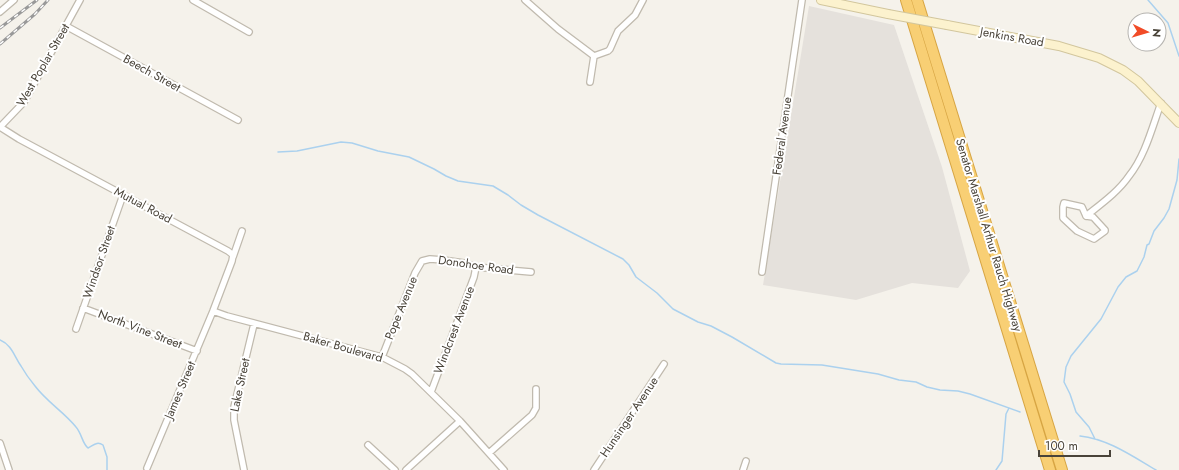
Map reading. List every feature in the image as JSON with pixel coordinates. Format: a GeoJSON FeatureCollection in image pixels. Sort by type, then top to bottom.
{"type":"FeatureCollection","features":[{"type":"Feature","properties":{"kind":"highway","name":"Senator Marshall Arthur Rauch Highway"},"geometry":{"type":"LineString","coordinates":[[906,0],[1050,470]]}},
{"type":"Feature","properties":{"kind":"highway","name":"Senator Marshall Arthur Rauch Highway"},"geometry":{"type":"LineString","coordinates":[[917,0],[1062,470]]}},
{"type":"Feature","properties":{"kind":"street"},"geometry":{"type":"LineString","coordinates":[[0,12],[14,0]]}},
{"type":"Feature","properties":{"kind":"street","name":"West Poplar Street"},"geometry":{"type":"LineString","coordinates":[[0,127],[24,102],[80,0]]}},
{"type":"Feature","properties":{"kind":"street"},"geometry":{"type":"LineString","coordinates":[[193,0],[249,32]]}},
{"type":"Feature","properties":{"kind":"street"},"geometry":{"type":"LineString","coordinates":[[525,0],[569,38],[594,56]]}},
{"type":"Feature","properties":{"kind":"street"},"geometry":{"type":"LineString","coordinates":[[594,56],[610,49],[618,31],[635,15],[643,0]]}},
{"type":"Feature","properties":{"kind":"street","name":"Federal Avenue"},"geometry":{"type":"LineString","coordinates":[[762,272],[802,0]]}},
{"type":"Feature","properties":{"kind":"street","name":"Jenkins Road"},"geometry":{"type":"LineString","coordinates":[[821,0],[947,26],[1060,46],[1090,54],[1123,70],[1161,103],[1179,123]]}},
{"type":"Feature","properties":{"kind":"street","name":"Beech Street"},"geometry":{"type":"LineString","coordinates":[[66,26],[238,120]]}},
{"type":"Feature","properties":{"kind":"street"},"geometry":{"type":"LineString","coordinates":[[590,82],[594,56]]}},
{"type":"Feature","properties":{"kind":"street"},"geometry":{"type":"LineString","coordinates":[[1086,216],[1130,176],[1139,159],[1161,103]]}},
{"type":"Feature","properties":{"kind":"street","name":"Mutual Road"},"geometry":{"type":"LineString","coordinates":[[0,127],[19,139],[228,251],[233,255],[233,257]]}},
{"type":"Feature","properties":{"kind":"street","name":"Windsor Street"},"geometry":{"type":"LineString","coordinates":[[76,329],[123,194]]}},
{"type":"Feature","properties":{"kind":"street"},"geometry":{"type":"LineString","coordinates":[[1064,204],[1082,207],[1086,216],[1093,217],[1105,230],[1094,239],[1077,232],[1063,218],[1064,204]]}},
{"type":"Feature","properties":{"kind":"street"},"geometry":{"type":"LineString","coordinates":[[213,311],[242,231]]}},
{"type":"Feature","properties":{"kind":"street","name":"Donohoe Road"},"geometry":{"type":"LineString","coordinates":[[422,261],[430,259],[443,260],[464,263],[476,267],[531,272]]}},
{"type":"Feature","properties":{"kind":"street","name":"Pope Avenue"},"geometry":{"type":"LineString","coordinates":[[382,357],[415,273],[422,261]]}},
{"type":"Feature","properties":{"kind":"street","name":"Windcrest Avenue"},"geometry":{"type":"LineString","coordinates":[[431,392],[474,277],[476,267]]}},
{"type":"Feature","properties":{"kind":"street","name":"North Vine Street"},"geometry":{"type":"LineString","coordinates":[[83,308],[197,351]]}},
{"type":"Feature","properties":{"kind":"street","name":"Baker Boulevard"},"geometry":{"type":"LineString","coordinates":[[213,311],[254,324],[382,357],[405,369],[460,421],[504,470]]}},
{"type":"Feature","properties":{"kind":"street","name":"James Street"},"geometry":{"type":"LineString","coordinates":[[147,468],[213,311]]}},
{"type":"Feature","properties":{"kind":"street","name":"Lake Street"},"geometry":{"type":"LineString","coordinates":[[244,470],[234,420],[234,407],[254,324]]}},
{"type":"Feature","properties":{"kind":"street","name":"Hunsinger Avenue"},"geometry":{"type":"LineString","coordinates":[[594,470],[664,364]]}},
{"type":"Feature","properties":{"kind":"street"},"geometry":{"type":"LineString","coordinates":[[489,453],[532,415],[536,408],[536,389]]}},
{"type":"Feature","properties":{"kind":"street"},"geometry":{"type":"LineString","coordinates":[[406,470],[460,421]]}},
{"type":"Feature","properties":{"kind":"street"},"geometry":{"type":"LineString","coordinates":[[0,443],[9,470]]}},
{"type":"Feature","properties":{"kind":"street"},"geometry":{"type":"LineString","coordinates":[[368,445],[395,470]]}},
{"type":"Feature","properties":{"kind":"street"},"geometry":{"type":"LineString","coordinates":[[743,470],[746,461]]}},
{"type":"Feature","properties":{"kind":"shaded area"},"geometry":{"type":"Polygon","coordinates":[[[809,6],[894,25],[942,167],[970,271],[958,288],[912,283],[856,300],[763,285],[809,6]]]}},
{"type":"Feature","properties":{"kind":"waterway"},"geometry":{"type":"LineString","coordinates":[[1148,0],[1168,23],[1179,56]]}},
{"type":"Feature","properties":{"kind":"waterway"},"geometry":{"type":"LineString","coordinates":[[278,152],[297,151],[341,142],[352,143],[378,151],[409,157],[458,181],[493,186],[538,215],[623,259],[629,265],[636,277],[657,293],[673,309],[732,337],[776,363],[822,365],[878,374],[899,380],[916,382],[927,387],[940,390],[958,391],[970,394],[1020,412]]}},
{"type":"Feature","properties":{"kind":"waterway"},"geometry":{"type":"LineString","coordinates":[[1095,439],[1089,427],[1076,412],[1064,382],[1066,367],[1071,356],[1101,319],[1118,287],[1126,277],[1137,271],[1154,231],[1169,209],[1177,180],[1179,159]]}},
{"type":"Feature","properties":{"kind":"waterway"},"geometry":{"type":"LineString","coordinates":[[0,340],[10,348],[26,374],[40,392],[76,427],[84,444],[88,448],[97,443],[103,445],[107,457],[107,470]]}},
{"type":"Feature","properties":{"kind":"waterway"},"geometry":{"type":"LineString","coordinates":[[996,470],[1002,461],[1006,414],[1009,408]]}},
{"type":"Feature","properties":{"kind":"waterway"},"geometry":{"type":"LineString","coordinates":[[1080,436],[1110,444],[1156,470]]}},
{"type":"Feature","properties":{"kind":"railway"},"geometry":{"type":"LineString","coordinates":[[0,28],[37,0]]}},
{"type":"Feature","properties":{"kind":"railway"},"geometry":{"type":"LineString","coordinates":[[0,44],[35,14],[48,0]]}}]}
